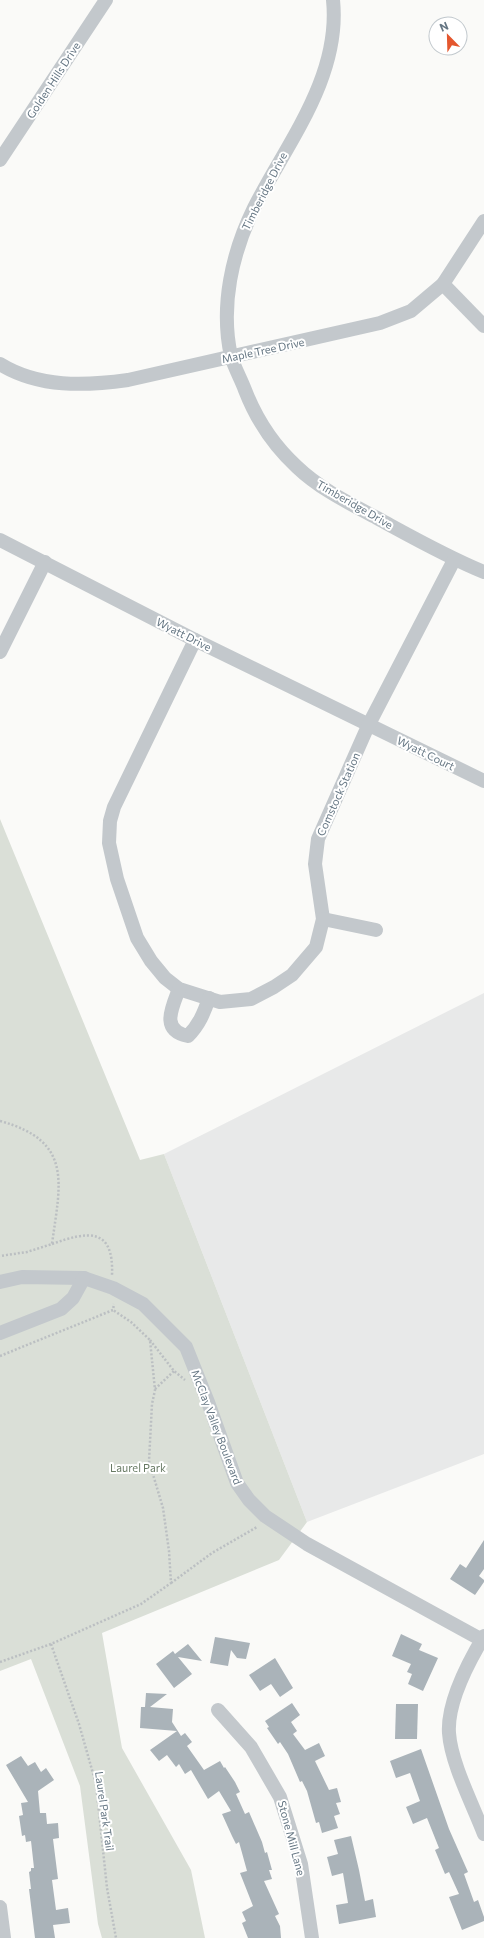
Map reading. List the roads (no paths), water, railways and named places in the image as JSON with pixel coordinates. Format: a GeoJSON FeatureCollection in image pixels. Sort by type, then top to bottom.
{"type":"FeatureCollection","features":[{"type":"Feature","properties":{"kind":"street","name":"Golden Hills Drive"},"geometry":{"type":"LineString","coordinates":[[0,160],[106,0]]}},
{"type":"Feature","properties":{"kind":"street","name":"Timberidge Drive"},"geometry":{"type":"LineString","coordinates":[[333,0],[331,40],[324,73],[311,104],[243,230],[235,258],[230,279],[228,305],[232,357],[259,421],[277,447],[298,468],[322,487],[454,560],[484,572]]}},
{"type":"Feature","properties":{"kind":"street","name":"Maple Tree Drive"},"geometry":{"type":"LineString","coordinates":[[0,364],[11,371],[62,384],[95,385],[128,380],[380,324],[411,311],[443,284],[484,221]]}},
{"type":"Feature","properties":{"kind":"street"},"geometry":{"type":"LineString","coordinates":[[443,284],[484,326]]}},
{"type":"Feature","properties":{"kind":"street","name":"Wyatt Drive"},"geometry":{"type":"LineString","coordinates":[[0,540],[194,640],[368,726]]}},
{"type":"Feature","properties":{"kind":"street","name":"Comstock Station"},"geometry":{"type":"LineString","coordinates":[[194,640],[114,807],[110,821],[108,843],[137,938],[151,961],[166,978],[179,989],[220,1002],[251,999],[274,988],[292,975],[316,947],[323,919],[315,864],[318,839],[368,726],[454,560]]}},
{"type":"Feature","properties":{"kind":"street"},"geometry":{"type":"LineString","coordinates":[[0,652],[45,562]]}},
{"type":"Feature","properties":{"kind":"street","name":"Wyatt Court"},"geometry":{"type":"LineString","coordinates":[[368,726],[484,781]]}},
{"type":"Feature","properties":{"kind":"street"},"geometry":{"type":"LineString","coordinates":[[323,919],[376,930]]}},
{"type":"Feature","properties":{"kind":"street"},"geometry":{"type":"LineString","coordinates":[[179,989],[171,1009],[170,1019],[171,1026],[178,1034],[188,1036],[194,1031],[200,1022],[210,998]]}},
{"type":"Feature","properties":{"kind":"street","name":"McClay Valley Boulevard"},"geometry":{"type":"LineString","coordinates":[[0,1282],[22,1277],[84,1278],[113,1288],[142,1304],[186,1347],[208,1402],[237,1483],[249,1500],[265,1516],[313,1548],[483,1639]]}},
{"type":"Feature","properties":{"kind":"street"},"geometry":{"type":"LineString","coordinates":[[0,1333],[61,1310],[74,1298],[84,1278]]}},
{"type":"Feature","properties":{"kind":"street"},"geometry":{"type":"LineString","coordinates":[[483,1639],[452,1700],[448,1732],[460,1774],[484,1834]]}},
{"type":"Feature","properties":{"kind":"street","name":"Stone Mill Lane"},"geometry":{"type":"LineString","coordinates":[[218,1710],[250,1747],[280,1796],[301,1864],[312,1938]]}},
{"type":"Feature","properties":{"kind":"street"},"geometry":{"type":"LineString","coordinates":[[0,1907],[4,1938]]}},
{"type":"Feature","properties":{"kind":"park label","name":"Laurel Park"},"geometry":{"type":"Point","coordinates":[138,1467]}}]}
